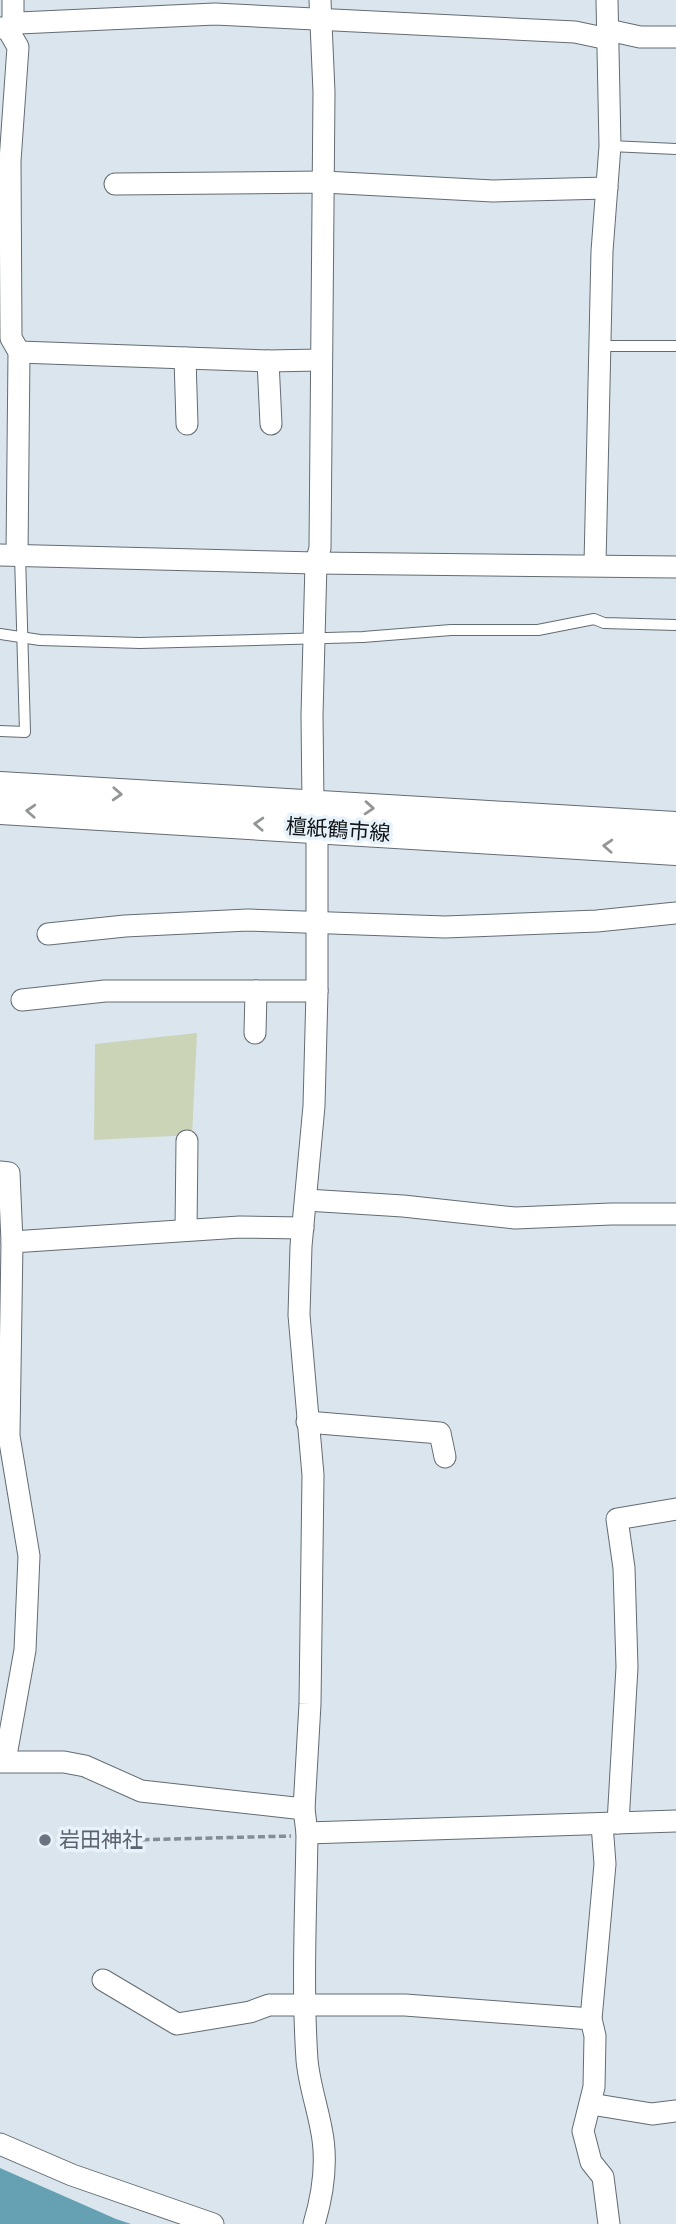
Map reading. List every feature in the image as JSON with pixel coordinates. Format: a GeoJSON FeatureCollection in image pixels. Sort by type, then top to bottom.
{"type":"FeatureCollection","features":[{"type":"Feature","properties":{"kind":"main road","name":"檀紙鶴市線"},"geometry":{"type":"LineString","coordinates":[[0,788],[676,850]]}},
{"type":"Feature","properties":{"kind":"main road","name":"檀紙鶴市線"},"geometry":{"type":"LineString","coordinates":[[0,809],[676,827]]}},
{"type":"Feature","properties":{"kind":"street"},"geometry":{"type":"LineString","coordinates":[[13,0],[7,27],[18,47],[6,233],[12,555],[316,564],[595,564],[676,567]]}},
{"type":"Feature","properties":{"kind":"street"},"geometry":{"type":"LineString","coordinates":[[595,564],[599,346],[610,146],[607,0]]}},
{"type":"Feature","properties":{"kind":"street"},"geometry":{"type":"LineString","coordinates":[[7,27],[321,9],[575,32],[676,37]]}},
{"type":"Feature","properties":{"kind":"street"},"geometry":{"type":"LineString","coordinates":[[314,2224],[322,2197],[322,2133],[307,2064],[304,2005],[307,1833],[304,1809],[310,1704],[313,1475],[299,1315],[303,1228],[314,1106],[319,922],[315,817],[314,639],[316,564],[320,548],[324,182],[321,9]]}},
{"type":"Feature","properties":{"kind":"street"},"geometry":{"type":"LineString","coordinates":[[115,184],[324,182],[494,191],[607,188]]}},
{"type":"Feature","properties":{"kind":"street"},"geometry":{"type":"LineString","coordinates":[[10,343],[185,358],[320,360]]}},
{"type":"Feature","properties":{"kind":"street"},"geometry":{"type":"LineString","coordinates":[[185,358],[187,424]]}},
{"type":"Feature","properties":{"kind":"street"},"geometry":{"type":"LineString","coordinates":[[268,361],[271,424]]}},
{"type":"Feature","properties":{"kind":"street"},"geometry":{"type":"LineString","coordinates":[[48,934],[125,926],[248,920],[374,927],[445,927],[597,921],[676,914]]}},
{"type":"Feature","properties":{"kind":"street"},"geometry":{"type":"LineString","coordinates":[[22,1000],[105,991],[317,991]]}},
{"type":"Feature","properties":{"kind":"street"},"geometry":{"type":"LineString","coordinates":[[255,1032],[256,991]]}},
{"type":"Feature","properties":{"kind":"street"},"geometry":{"type":"LineString","coordinates":[[186,1230],[187,1141]]}},
{"type":"Feature","properties":{"kind":"street"},"geometry":{"type":"LineString","coordinates":[[0,1172],[9,1173],[12,1242],[6,1264],[4,1382],[9,1436],[29,1556],[25,1650],[3,1762],[64,1762],[85,1766],[141,1791],[304,1809]]}},
{"type":"Feature","properties":{"kind":"street"},"geometry":{"type":"LineString","coordinates":[[306,1200],[403,1206],[515,1218],[611,1213],[676,1214]]}},
{"type":"Feature","properties":{"kind":"street"},"geometry":{"type":"LineString","coordinates":[[12,1242],[186,1230],[303,1228]]}},
{"type":"Feature","properties":{"kind":"street"},"geometry":{"type":"LineString","coordinates":[[307,1422],[440,1433],[445,1457]]}},
{"type":"Feature","properties":{"kind":"street"},"geometry":{"type":"LineString","coordinates":[[609,2224],[603,2177],[591,2162],[583,2132],[591,2104],[594,2062],[591,2020],[627,1667],[624,1568],[617,1519],[676,1509]]}},
{"type":"Feature","properties":{"kind":"street"},"geometry":{"type":"LineString","coordinates":[[307,1833],[676,1821]]}},
{"type":"Feature","properties":{"kind":"street"},"geometry":{"type":"LineString","coordinates":[[103,1980],[177,2024],[250,2012],[269,2005],[405,2005],[591,2020]]}},
{"type":"Feature","properties":{"kind":"street"},"geometry":{"type":"LineString","coordinates":[[591,2104],[642,2114],[676,2111]]}},
{"type":"Feature","properties":{"kind":"street"},"geometry":{"type":"LineString","coordinates":[[0,2144],[72,2175],[213,2224]]}},
{"type":"Feature","properties":{"kind":"lane"},"geometry":{"type":"LineString","coordinates":[[610,146],[676,149]]}},
{"type":"Feature","properties":{"kind":"lane"},"geometry":{"type":"LineString","coordinates":[[599,346],[676,346]]}},
{"type":"Feature","properties":{"kind":"lane"},"geometry":{"type":"LineString","coordinates":[[0,731],[25,732],[22,699],[23,639],[12,555]]}},
{"type":"Feature","properties":{"kind":"lane"},"geometry":{"type":"LineString","coordinates":[[0,634],[23,639],[89,643],[314,639],[451,630],[538,630],[570,626],[594,619],[604,623],[676,625]]}},
{"type":"Feature","properties":{"kind":"path"},"geometry":{"type":"LineString","coordinates":[[90,1841],[298,1836],[307,1833]]}},
{"type":"Feature","properties":{"kind":"green space"},"geometry":{"type":"Polygon","coordinates":[[[197,1033],[192,1135],[94,1140],[95,1044],[197,1033]]]}},
{"type":"Feature","properties":{"kind":"water"},"geometry":{"type":"Polygon","coordinates":[[[0,2168],[116,2219],[131,2224],[0,2224],[0,2168]]]}},
{"type":"Feature","properties":{"kind":"place","name":"岩田神社"},"geometry":{"type":"Point","coordinates":[45,1840]}}]}
